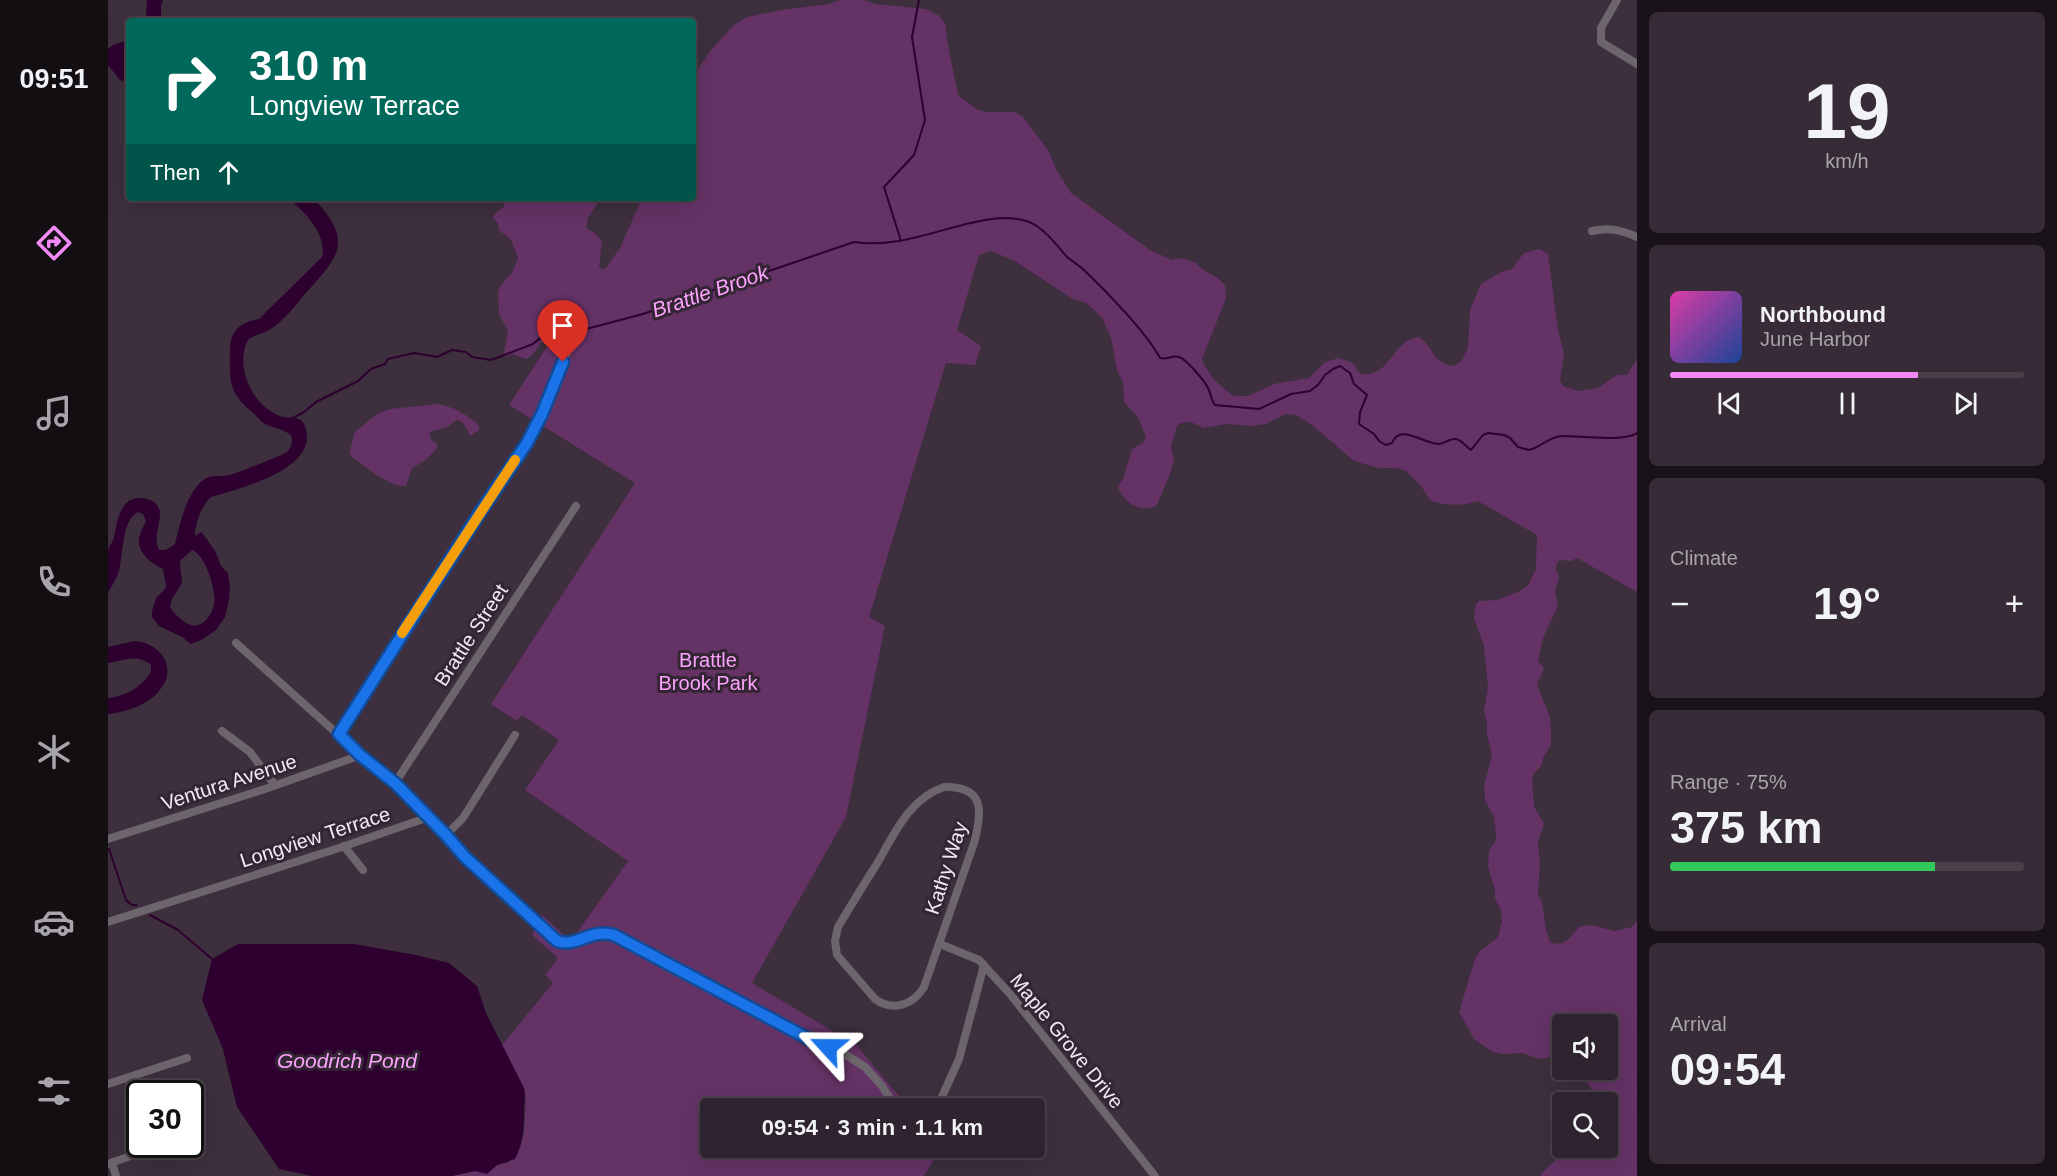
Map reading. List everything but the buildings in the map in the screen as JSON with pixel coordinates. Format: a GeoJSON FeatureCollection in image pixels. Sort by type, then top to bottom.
{"type":"FeatureCollection","features":[{"type":"Feature","properties":{"kind":"street"},"geometry":{"type":"LineString","coordinates":[[1617,0],[1601,28],[1601,42],[1637,64]]}},
{"type":"Feature","properties":{"kind":"street"},"geometry":{"type":"LineString","coordinates":[[1592,231],[1614,228],[1637,237]]}},
{"type":"Feature","properties":{"kind":"street"},"geometry":{"type":"LineString","coordinates":[[339,734],[527,443],[542,414],[570,345]]}},
{"type":"Feature","properties":{"kind":"street","name":"Brattle Street"},"geometry":{"type":"LineString","coordinates":[[395,783],[576,506]]}},
{"type":"Feature","properties":{"kind":"street"},"geometry":{"type":"LineString","coordinates":[[236,643],[360,755],[395,783],[465,857],[558,942],[573,942],[597,933],[614,935],[807,1038],[846,1055],[865,1067],[890,1098]]}},
{"type":"Feature","properties":{"kind":"street"},"geometry":{"type":"LineString","coordinates":[[222,731],[250,752],[275,785]]}},
{"type":"Feature","properties":{"kind":"street"},"geometry":{"type":"LineString","coordinates":[[446,835],[463,818],[515,735]]}},
{"type":"Feature","properties":{"kind":"street","name":"Ventura Avenue"},"geometry":{"type":"LineString","coordinates":[[108,839],[360,755]]}},
{"type":"Feature","properties":{"kind":"street","name":"Kathy Way"},"geometry":{"type":"LineString","coordinates":[[953,787],[975,796],[980,809],[980,820],[940,945],[918,997],[903,1005],[893,1007],[881,1004],[875,999],[837,955],[835,941],[838,927],[904,816],[935,790],[953,787]]}},
{"type":"Feature","properties":{"kind":"street","name":"Longview Terrace"},"geometry":{"type":"LineString","coordinates":[[108,922],[429,817]]}},
{"type":"Feature","properties":{"kind":"street"},"geometry":{"type":"LineString","coordinates":[[344,846],[363,870]]}},
{"type":"Feature","properties":{"kind":"street","name":"Maple Grove Drive"},"geometry":{"type":"LineString","coordinates":[[940,945],[963,952],[984,965],[1018,1004],[1153,1176]]}},
{"type":"Feature","properties":{"kind":"street"},"geometry":{"type":"LineString","coordinates":[[941,1098],[959,1059],[984,965]]}},
{"type":"Feature","properties":{"kind":"street"},"geometry":{"type":"LineString","coordinates":[[108,1084],[187,1058]]}},
{"type":"Feature","properties":{"kind":"street"},"geometry":{"type":"LineString","coordinates":[[116,1176],[110,1164],[126,1158]]}},
{"type":"Feature","properties":{"kind":"green space","name":"Brattle Brook Park"},"geometry":{"type":"Polygon","coordinates":[[[840,0],[864,0],[875,4],[926,9],[940,16],[946,26],[958,95],[976,109],[985,112],[1015,112],[1023,117],[1048,150],[1057,171],[1071,193],[1150,250],[1172,260],[1183,258],[1196,263],[1225,285],[1226,298],[1202,359],[1215,380],[1234,396],[1248,396],[1274,384],[1309,378],[1325,362],[1339,358],[1353,363],[1360,374],[1371,374],[1385,365],[1402,345],[1419,337],[1438,359],[1455,366],[1462,360],[1468,348],[1470,310],[1481,284],[1501,272],[1512,269],[1524,253],[1539,249],[1548,254],[1558,330],[1564,353],[1560,380],[1563,386],[1579,391],[1598,388],[1617,375],[1627,375],[1637,359],[1637,592],[1577,558],[1571,561],[1560,560],[1557,563],[1556,570],[1559,576],[1555,592],[1558,606],[1543,638],[1538,661],[1544,668],[1537,685],[1550,717],[1551,745],[1543,758],[1542,765],[1532,779],[1534,806],[1544,824],[1538,842],[1540,863],[1538,894],[1550,942],[1563,943],[1579,927],[1591,925],[1615,931],[1632,927],[1637,921],[1637,1176],[1540,1176],[1558,1158],[1618,1158],[1618,1092],[1592,1092],[1585,1080],[1618,1080],[1618,1014],[1552,1014],[1552,1057],[1540,1059],[1522,1053],[1493,1052],[1474,1039],[1459,1012],[1475,959],[1480,951],[1498,937],[1502,920],[1488,867],[1489,851],[1496,836],[1494,817],[1485,800],[1484,785],[1492,756],[1484,711],[1488,687],[1484,646],[1474,618],[1476,604],[1479,601],[1497,600],[1520,591],[1528,585],[1536,569],[1537,535],[1478,501],[1454,505],[1430,500],[1421,486],[1406,471],[1397,468],[1378,468],[1354,461],[1312,425],[1296,415],[1286,414],[1265,424],[1251,426],[1227,424],[1204,428],[1191,422],[1181,423],[1177,426],[1171,446],[1174,460],[1170,474],[1157,505],[1145,508],[1133,505],[1123,497],[1118,486],[1123,479],[1132,449],[1143,443],[1146,437],[1138,417],[1124,402],[1123,382],[1117,371],[1111,338],[1102,318],[1086,303],[1071,298],[1015,261],[991,251],[979,255],[957,330],[981,346],[975,365],[946,363],[869,617],[885,626],[846,817],[752,983],[856,1045],[901,1098],[700,1098],[700,1158],[935,1158],[924,1176],[452,1176],[475,1171],[489,1172],[497,1165],[508,1163],[520,1148],[524,1133],[526,1101],[524,1088],[502,1045],[553,983],[545,975],[558,958],[532,935],[542,915],[571,941],[628,861],[525,790],[559,740],[522,715],[517,721],[491,704],[635,483],[509,405],[550,342],[540,343],[536,351],[527,359],[512,354],[506,356],[504,353],[508,331],[499,314],[498,291],[512,273],[518,258],[511,240],[499,230],[498,223],[493,219],[496,212],[503,208],[505,201],[596,201],[597,204],[588,218],[586,228],[602,241],[599,268],[605,269],[620,248],[641,201],[696,201],[696,72],[710,51],[734,25],[747,17],[829,4],[840,0]]]}},
{"type":"Feature","properties":{"kind":"green space"},"geometry":{"type":"Polygon","coordinates":[[[437,404],[464,414],[479,425],[479,430],[470,436],[464,424],[457,420],[447,427],[429,432],[437,448],[426,460],[412,468],[406,486],[399,486],[384,479],[349,454],[355,432],[377,414],[390,409],[437,404]]]}},
{"type":"Feature","properties":{"kind":"water"},"geometry":{"type":"Polygon","coordinates":[[[147,0],[163,0],[161,18],[146,18],[147,0]]]}},
{"type":"Feature","properties":{"kind":"water"},"geometry":{"type":"Polygon","coordinates":[[[126,41],[126,82],[120,80],[108,65],[108,49],[126,41]]]}},
{"type":"Feature","properties":{"kind":"water"},"geometry":{"type":"Polygon","coordinates":[[[292,201],[316,201],[326,213],[338,238],[333,259],[285,317],[269,330],[248,340],[243,361],[248,384],[261,404],[280,416],[302,421],[307,438],[303,450],[295,461],[283,470],[252,484],[211,497],[204,505],[197,521],[195,536],[201,532],[203,534],[215,551],[221,566],[228,573],[229,600],[225,617],[216,630],[191,644],[159,626],[152,617],[156,598],[166,585],[163,569],[149,560],[139,546],[140,533],[146,521],[143,514],[138,512],[129,522],[119,571],[108,593],[108,550],[121,512],[124,506],[133,499],[147,499],[157,505],[160,514],[157,544],[159,550],[166,550],[175,544],[188,501],[203,480],[209,477],[227,476],[283,454],[290,448],[291,435],[263,423],[238,397],[230,376],[230,349],[232,337],[238,328],[247,322],[259,319],[322,257],[321,240],[308,217],[292,201]],[[192,550],[181,560],[182,583],[170,607],[183,621],[193,625],[206,620],[214,605],[212,583],[202,559],[192,550]]]}},
{"type":"Feature","properties":{"kind":"water"},"geometry":{"type":"Polygon","coordinates":[[[135,641],[153,647],[164,658],[167,666],[165,683],[155,696],[143,704],[129,710],[108,714],[108,698],[132,690],[143,683],[151,672],[151,665],[141,659],[108,663],[108,647],[135,641]]]}},
{"type":"Feature","properties":{"kind":"water","name":"Goodrich Pond"},"geometry":{"type":"Polygon","coordinates":[[[238,944],[354,944],[449,963],[477,986],[486,1013],[524,1088],[523,1131],[515,1159],[497,1165],[487,1174],[475,1171],[452,1176],[312,1176],[279,1169],[237,1107],[223,1049],[202,1000],[212,959],[238,944]]]}},
{"type":"Feature","properties":{"kind":"waterway","name":"Brattle Brook"},"geometry":{"type":"LineString","coordinates":[[901,241],[884,187],[914,155],[925,120],[912,37],[919,0]]}},
{"type":"Feature","properties":{"kind":"waterway"},"geometry":{"type":"LineString","coordinates":[[291,419],[316,402],[358,381],[371,369],[385,364],[388,359],[414,353],[437,357],[452,350],[466,352],[472,357],[491,360],[533,344],[550,334],[580,332],[643,314],[854,242],[873,243],[911,239],[966,224],[1003,218],[1026,221],[1046,233],[1067,257],[1085,271],[1126,313],[1160,358],[1179,357],[1199,375],[1206,384],[1215,405],[1259,409],[1291,394],[1310,391],[1325,375],[1340,366],[1350,373],[1354,384],[1367,395],[1360,412],[1359,424],[1386,445],[1392,443],[1396,437],[1406,434],[1438,444],[1456,439],[1471,450],[1483,435],[1488,433],[1504,435],[1518,447],[1529,450],[1558,436],[1613,438],[1637,433]]}},
{"type":"Feature","properties":{"kind":"waterway"},"geometry":{"type":"LineString","coordinates":[[109,849],[126,900],[132,905],[137,905]]}},
{"type":"Feature","properties":{"kind":"waterway"},"geometry":{"type":"LineString","coordinates":[[150,915],[178,930],[212,959]]}},
{"type":"Feature","properties":{"kind":"slow traffic"},"geometry":{"type":"LineString","coordinates":[[402,633],[515,460]]}},
{"type":"Feature","properties":{"kind":"route"},"geometry":{"type":"LineString","coordinates":[[563,362],[542,414],[527,443],[385,659],[339,734],[360,755],[395,783],[465,857],[557,941],[573,942],[597,933],[614,935],[828,1047]]}}]}
